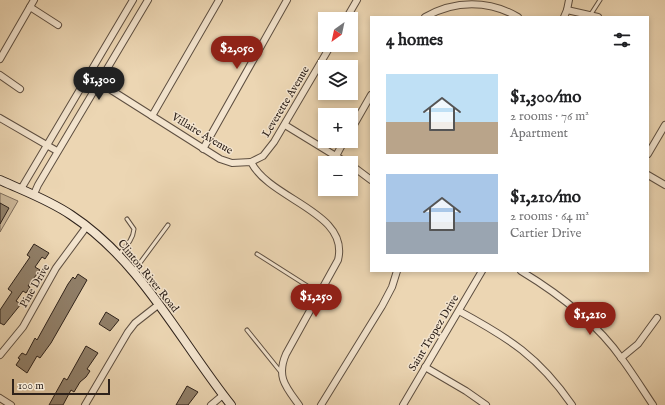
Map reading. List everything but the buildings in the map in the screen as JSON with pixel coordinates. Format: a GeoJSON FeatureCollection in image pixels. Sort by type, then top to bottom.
{"type":"FeatureCollection","features":[{"type":"Feature","properties":{"kind":"street"},"geometry":{"type":"LineString","coordinates":[[21,189],[133,0]]}},
{"type":"Feature","properties":{"kind":"street"},"geometry":{"type":"LineString","coordinates":[[34,194],[38,184],[148,0]]}},
{"type":"Feature","properties":{"kind":"street"},"geometry":{"type":"LineString","coordinates":[[152,116],[219,0]]}},
{"type":"Feature","properties":{"kind":"street"},"geometry":{"type":"LineString","coordinates":[[203,149],[287,0]]}},
{"type":"Feature","properties":{"kind":"street"},"geometry":{"type":"LineString","coordinates":[[350,12],[357,0]]}},
{"type":"Feature","properties":{"kind":"street"},"geometry":{"type":"LineString","coordinates":[[564,16],[567,10],[568,0]]}},
{"type":"Feature","properties":{"kind":"street"},"geometry":{"type":"LineString","coordinates":[[1,56],[31,2],[58,26]]}},
{"type":"Feature","properties":{"kind":"street"},"geometry":{"type":"LineString","coordinates":[[427,16],[446,7],[472,3],[499,7],[516,16]]}},
{"type":"Feature","properties":{"kind":"street"},"geometry":{"type":"LineString","coordinates":[[567,10],[596,16]]}},
{"type":"Feature","properties":{"kind":"street","name":"Leverette Avenue"},"geometry":{"type":"LineString","coordinates":[[251,162],[268,150],[285,125],[327,52]]}},
{"type":"Feature","properties":{"kind":"street"},"geometry":{"type":"LineString","coordinates":[[0,75],[20,89]]}},
{"type":"Feature","properties":{"kind":"street","name":"Villaire Avenue"},"geometry":{"type":"LineString","coordinates":[[89,76],[203,149],[226,162],[240,164],[251,162]]}},
{"type":"Feature","properties":{"kind":"street"},"geometry":{"type":"LineString","coordinates":[[358,118],[370,98]]}},
{"type":"Feature","properties":{"kind":"street"},"geometry":{"type":"LineString","coordinates":[[0,118],[46,146],[58,151]]}},
{"type":"Feature","properties":{"kind":"street"},"geometry":{"type":"LineString","coordinates":[[285,125],[336,156],[340,148]]}},
{"type":"Feature","properties":{"kind":"street"},"geometry":{"type":"LineString","coordinates":[[649,152],[665,125]]}},
{"type":"Feature","properties":{"kind":"street"},"geometry":{"type":"LineString","coordinates":[[251,162],[264,181],[327,223],[337,236],[340,248],[338,260],[286,354],[280,371],[288,390],[299,405]]}},
{"type":"Feature","properties":{"kind":"street"},"geometry":{"type":"LineString","coordinates":[[358,171],[370,179]]}},
{"type":"Feature","properties":{"kind":"street"},"geometry":{"type":"LineString","coordinates":[[649,176],[665,186]]}},
{"type":"Feature","properties":{"kind":"street","name":"Clinton River Road"},"geometry":{"type":"LineString","coordinates":[[0,180],[34,194],[59,207],[87,226],[118,255],[158,305],[231,405]]}},
{"type":"Feature","properties":{"kind":"street","name":"Pine Drive"},"geometry":{"type":"LineString","coordinates":[[0,355],[23,327],[56,268],[87,226]]}},
{"type":"Feature","properties":{"kind":"street"},"geometry":{"type":"LineString","coordinates":[[321,405],[382,306],[392,287],[397,272]]}},
{"type":"Feature","properties":{"kind":"street","name":"Saint Tropez Drive"},"geometry":{"type":"LineString","coordinates":[[403,405],[481,272]]}},
{"type":"Feature","properties":{"kind":"street"},"geometry":{"type":"LineString","coordinates":[[523,272],[547,287],[581,314],[621,358],[653,405]]}},
{"type":"Feature","properties":{"kind":"street"},"geometry":{"type":"LineString","coordinates":[[85,405],[128,332],[135,323],[158,305]]}},
{"type":"Feature","properties":{"kind":"street"},"geometry":{"type":"LineString","coordinates":[[459,311],[493,330],[527,353],[549,375],[572,405]]}},
{"type":"Feature","properties":{"kind":"street"},"geometry":{"type":"LineString","coordinates":[[621,358],[638,344],[657,318]]}},
{"type":"Feature","properties":{"kind":"street"},"geometry":{"type":"LineString","coordinates":[[425,367],[466,391],[486,405]]}},
{"type":"Feature","properties":{"kind":"street"},"geometry":{"type":"LineString","coordinates":[[211,405],[223,395]]}},
{"type":"Feature","properties":{"kind":"street"},"geometry":{"type":"LineString","coordinates":[[0,398],[11,405]]}},
{"type":"Feature","properties":{"kind":"lane"},"geometry":{"type":"LineString","coordinates":[[591,14],[600,0]]}},
{"type":"Feature","properties":{"kind":"lane"},"geometry":{"type":"LineString","coordinates":[[118,255],[130,242],[134,234],[134,229],[127,219]]}},
{"type":"Feature","properties":{"kind":"lane"},"geometry":{"type":"LineString","coordinates":[[133,272],[168,225]]}},
{"type":"Feature","properties":{"kind":"lane"},"geometry":{"type":"LineString","coordinates":[[257,254],[320,294]]}},
{"type":"Feature","properties":{"kind":"lane"},"geometry":{"type":"LineString","coordinates":[[247,330],[280,371]]}},
{"type":"Feature","properties":{"kind":"shaded area"},"geometry":{"type":"Polygon","coordinates":[[[0,193],[18,201],[0,232],[0,193]]]}}]}
